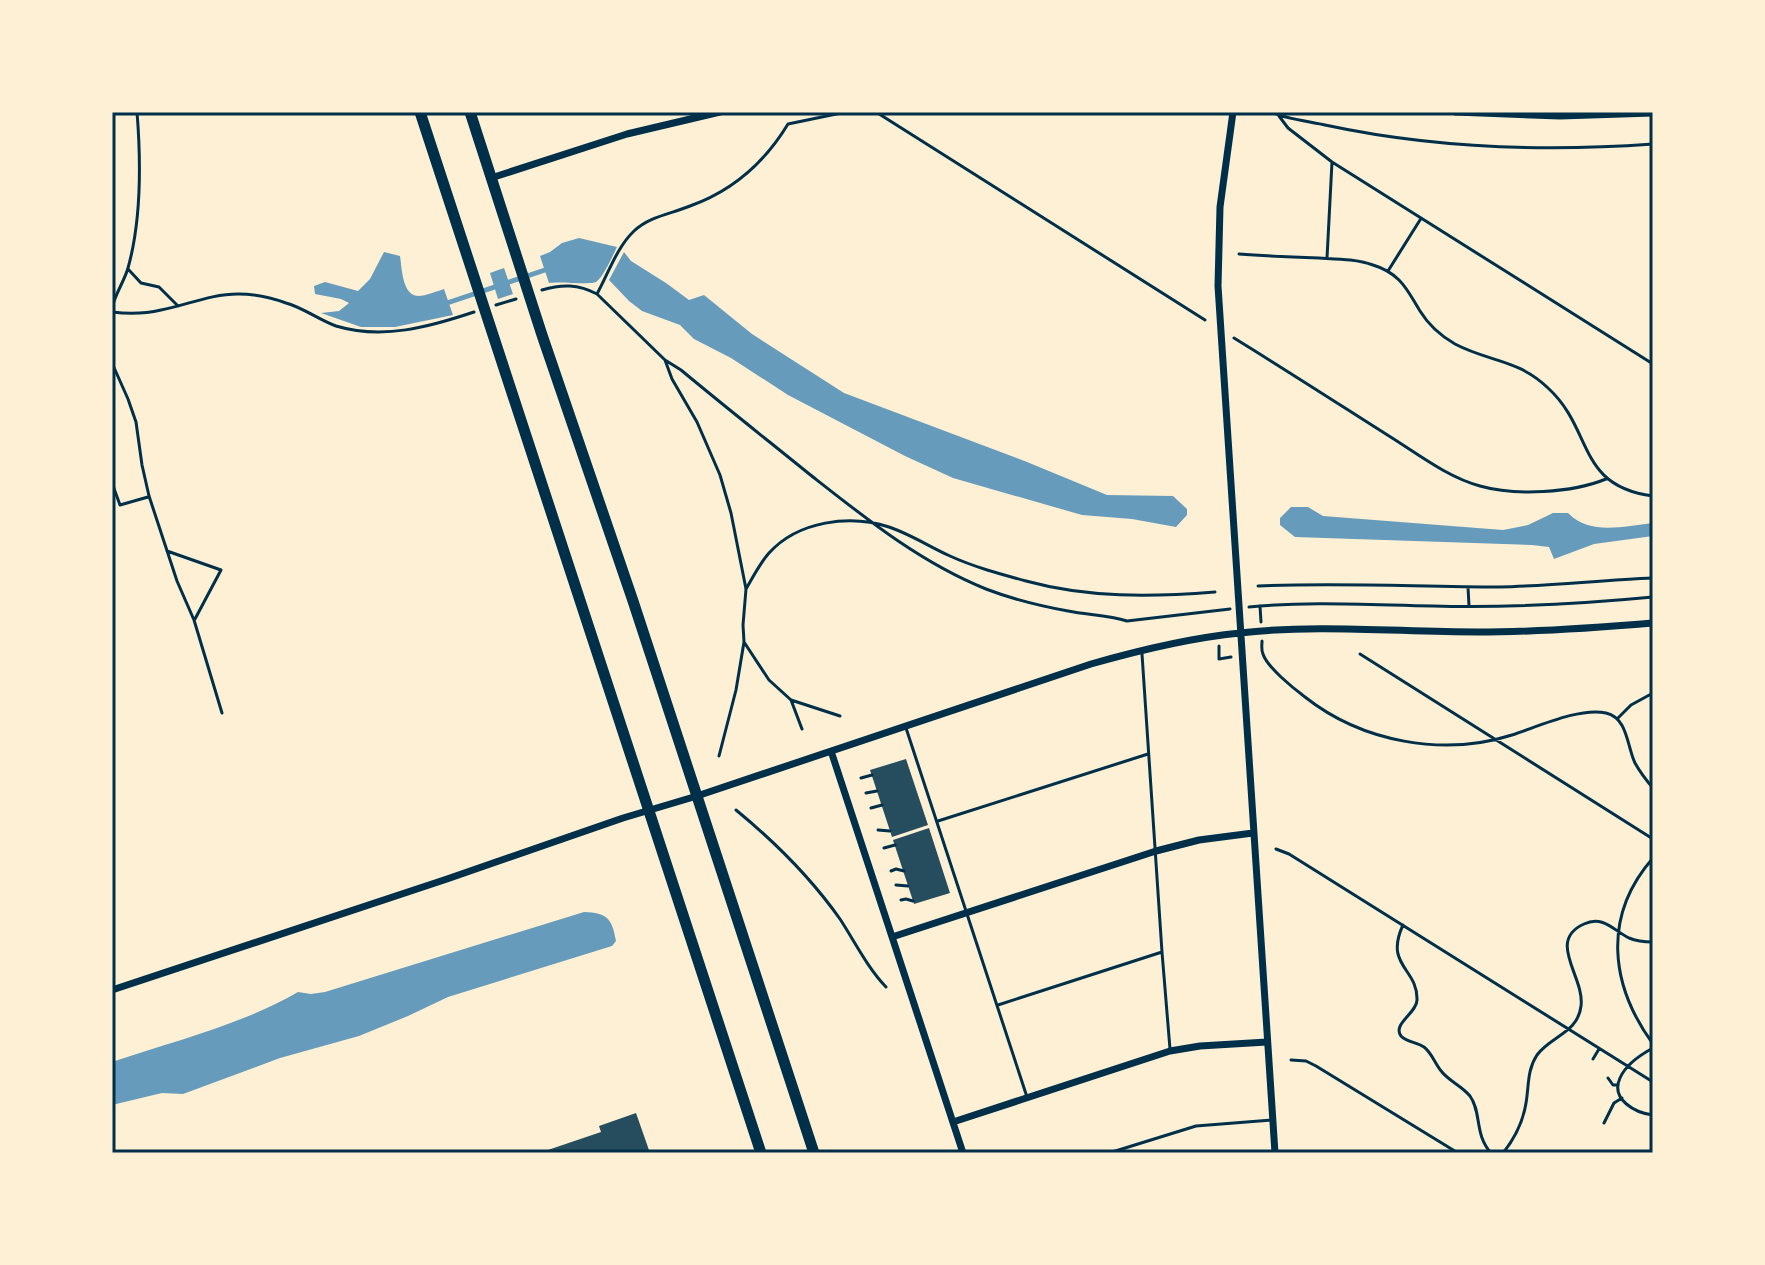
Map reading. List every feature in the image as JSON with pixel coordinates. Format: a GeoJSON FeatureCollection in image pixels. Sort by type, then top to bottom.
{"type":"FeatureCollection","features":[{"type":"Feature","properties":{"kind":"main road"},"geometry":{"type":"LineString","coordinates":[[420,112],[761,1153]]}},
{"type":"Feature","properties":{"kind":"main road"},"geometry":{"type":"LineString","coordinates":[[470,112],[814,1153]]}},
{"type":"Feature","properties":{"kind":"street"},"geometry":{"type":"LineString","coordinates":[[491,178],[627,134],[720,112]]}},
{"type":"Feature","properties":{"kind":"street"},"geometry":{"type":"LineString","coordinates":[[1233,112],[1220,207],[1218,286],[1275,1153]]}},
{"type":"Feature","properties":{"kind":"street"},"geometry":{"type":"LineString","coordinates":[[1455,112],[1560,116],[1653,113]]}},
{"type":"Feature","properties":{"kind":"street"},"geometry":{"type":"LineString","coordinates":[[112,990],[648,810],[1142,650],[1240,632],[1306,629],[1479,632],[1653,623]]}},
{"type":"Feature","properties":{"kind":"street"},"geometry":{"type":"LineString","coordinates":[[831,751],[963,1153]]}},
{"type":"Feature","properties":{"kind":"street"},"geometry":{"type":"LineString","coordinates":[[892,937],[1156,851],[1199,840],[1253,833]]}},
{"type":"Feature","properties":{"kind":"street"},"geometry":{"type":"LineString","coordinates":[[953,1122],[1170,1051],[1267,1042]]}},
{"type":"Feature","properties":{"kind":"lane"},"geometry":{"type":"LineString","coordinates":[[1142,650],[1170,1051]]}},
{"type":"Feature","properties":{"kind":"lane"},"geometry":{"type":"LineString","coordinates":[[905,726],[1027,1097]]}},
{"type":"Feature","properties":{"kind":"lane"},"geometry":{"type":"LineString","coordinates":[[936,821],[1148,754]]}},
{"type":"Feature","properties":{"kind":"lane"},"geometry":{"type":"LineString","coordinates":[[997,1005],[1162,952]]}},
{"type":"Feature","properties":{"kind":"lane"},"geometry":{"type":"LineString","coordinates":[[1109,1153],[1196,1126],[1272,1120]]}},
{"type":"Feature","properties":{"kind":"path"},"geometry":{"type":"LineString","coordinates":[[137,112],[140,175],[135,226],[128,269],[112,310],[148,313],[206,297],[249,295],[288,303],[336,326],[388,333],[410,330],[480,310]]}},
{"type":"Feature","properties":{"kind":"path"},"geometry":{"type":"LineString","coordinates":[[597,294],[621,247],[636,229],[650,219],[697,204],[734,183],[765,156],[788,124],[846,112]]}},
{"type":"Feature","properties":{"kind":"path"},"geometry":{"type":"LineString","coordinates":[[876,112],[1205,320]]}},
{"type":"Feature","properties":{"kind":"path"},"geometry":{"type":"LineString","coordinates":[[1272,112],[1332,162],[1653,364]]}},
{"type":"Feature","properties":{"kind":"path"},"geometry":{"type":"LineString","coordinates":[[1279,116],[1385,137],[1454,144],[1544,147],[1653,144]]}},
{"type":"Feature","properties":{"kind":"path"},"geometry":{"type":"LineString","coordinates":[[1327,259],[1332,162]]}},
{"type":"Feature","properties":{"kind":"path"},"geometry":{"type":"LineString","coordinates":[[1388,271],[1421,218]]}},
{"type":"Feature","properties":{"kind":"path"},"geometry":{"type":"LineString","coordinates":[[1239,254],[1361,262],[1388,271],[1444,337],[1476,353],[1520,367],[1548,387],[1563,405],[1596,467],[1606,479],[1629,492],[1653,496]]}},
{"type":"Feature","properties":{"kind":"path"},"geometry":{"type":"LineString","coordinates":[[128,269],[141,283],[159,287],[178,306]]}},
{"type":"Feature","properties":{"kind":"path"},"geometry":{"type":"LineString","coordinates":[[537,292],[569,285],[597,294],[665,360],[870,522],[921,556],[965,580],[1041,605],[1127,621],[1223,610]]}},
{"type":"Feature","properties":{"kind":"path"},"geometry":{"type":"LineString","coordinates":[[494,306],[523,296]]}},
{"type":"Feature","properties":{"kind":"path"},"geometry":{"type":"LineString","coordinates":[[1233,337],[1423,457],[1478,486],[1508,492],[1536,492],[1606,479]]}},
{"type":"Feature","properties":{"kind":"path"},"geometry":{"type":"LineString","coordinates":[[665,360],[720,475],[746,589],[744,642],[736,690],[719,756]]}},
{"type":"Feature","properties":{"kind":"path"},"geometry":{"type":"LineString","coordinates":[[112,363],[136,422],[149,496],[194,620],[222,713]]}},
{"type":"Feature","properties":{"kind":"path"},"geometry":{"type":"LineString","coordinates":[[112,483],[120,505],[149,496]]}},
{"type":"Feature","properties":{"kind":"path"},"geometry":{"type":"LineString","coordinates":[[746,589],[769,553],[799,532],[835,523],[870,522],[891,528],[967,563],[1049,587],[1133,596],[1215,592]]}},
{"type":"Feature","properties":{"kind":"path"},"geometry":{"type":"LineString","coordinates":[[167,551],[221,570],[194,620]]}},
{"type":"Feature","properties":{"kind":"path"},"geometry":{"type":"LineString","coordinates":[[1258,586],[1540,586],[1653,578]]}},
{"type":"Feature","properties":{"kind":"path"},"geometry":{"type":"LineString","coordinates":[[1468,587],[1469,606]]}},
{"type":"Feature","properties":{"kind":"path"},"geometry":{"type":"LineString","coordinates":[[1252,606],[1330,603],[1469,606],[1588,603],[1653,597]]}},
{"type":"Feature","properties":{"kind":"path"},"geometry":{"type":"LineString","coordinates":[[1260,606],[1260,615]]}},
{"type":"Feature","properties":{"kind":"path"},"geometry":{"type":"LineString","coordinates":[[1216,611],[1217,620]]}},
{"type":"Feature","properties":{"kind":"path"},"geometry":{"type":"LineString","coordinates":[[744,642],[769,680],[791,700],[840,716]]}},
{"type":"Feature","properties":{"kind":"path"},"geometry":{"type":"LineString","coordinates":[[1262,647],[1263,654],[1284,679],[1311,702],[1339,719],[1390,739],[1460,745],[1496,740],[1559,719],[1606,713],[1617,719],[1635,761],[1653,788]]}},
{"type":"Feature","properties":{"kind":"path"},"geometry":{"type":"LineString","coordinates":[[1219,651],[1219,659],[1227,658]]}},
{"type":"Feature","properties":{"kind":"path"},"geometry":{"type":"LineString","coordinates":[[1254,655],[1263,654]]}},
{"type":"Feature","properties":{"kind":"path"},"geometry":{"type":"LineString","coordinates":[[1360,654],[1653,839]]}},
{"type":"Feature","properties":{"kind":"path"},"geometry":{"type":"LineString","coordinates":[[1617,719],[1631,705],[1653,693]]}},
{"type":"Feature","properties":{"kind":"path"},"geometry":{"type":"LineString","coordinates":[[791,700],[802,729]]}},
{"type":"Feature","properties":{"kind":"path"},"geometry":{"type":"LineString","coordinates":[[861,778],[872,775]]}},
{"type":"Feature","properties":{"kind":"path"},"geometry":{"type":"LineString","coordinates":[[866,793],[877,791]]}},
{"type":"Feature","properties":{"kind":"path"},"geometry":{"type":"LineString","coordinates":[[871,808],[882,805]]}},
{"type":"Feature","properties":{"kind":"path"},"geometry":{"type":"LineString","coordinates":[[736,810],[787,855],[807,878],[839,918],[886,987]]}},
{"type":"Feature","properties":{"kind":"path"},"geometry":{"type":"LineString","coordinates":[[878,830],[890,831]]}},
{"type":"Feature","properties":{"kind":"path"},"geometry":{"type":"LineString","coordinates":[[884,848],[895,845]]}},
{"type":"Feature","properties":{"kind":"path"},"geometry":{"type":"LineString","coordinates":[[1276,849],[1289,854],[1653,1082]]}},
{"type":"Feature","properties":{"kind":"path"},"geometry":{"type":"LineString","coordinates":[[1653,858],[1627,898],[1617,954],[1621,979],[1635,1015],[1653,1046],[1628,1067],[1618,1085],[1622,1098],[1631,1109],[1653,1115]]}},
{"type":"Feature","properties":{"kind":"path"},"geometry":{"type":"LineString","coordinates":[[891,871],[904,871]]}},
{"type":"Feature","properties":{"kind":"path"},"geometry":{"type":"LineString","coordinates":[[896,885],[908,886]]}},
{"type":"Feature","properties":{"kind":"path"},"geometry":{"type":"LineString","coordinates":[[901,900],[913,901]]}},
{"type":"Feature","properties":{"kind":"path"},"geometry":{"type":"LineString","coordinates":[[1503,1153],[1521,1123],[1534,1061],[1544,1047],[1570,1030],[1579,1016],[1582,998],[1569,959],[1567,941],[1576,929],[1592,921],[1606,923],[1629,938],[1653,942]]}},
{"type":"Feature","properties":{"kind":"path"},"geometry":{"type":"LineString","coordinates":[[1403,925],[1396,950],[1415,988],[1418,1002],[1399,1031],[1401,1036],[1423,1047],[1443,1074],[1468,1094],[1475,1108],[1481,1139],[1491,1153]]}},
{"type":"Feature","properties":{"kind":"path"},"geometry":{"type":"LineString","coordinates":[[1593,1059],[1599,1049]]}},
{"type":"Feature","properties":{"kind":"path"},"geometry":{"type":"LineString","coordinates":[[1291,1060],[1306,1061],[1316,1066],[1458,1153]]}},
{"type":"Feature","properties":{"kind":"path"},"geometry":{"type":"LineString","coordinates":[[1608,1078],[1613,1085],[1618,1085]]}},
{"type":"Feature","properties":{"kind":"path"},"geometry":{"type":"LineString","coordinates":[[1604,1123],[1614,1103],[1622,1098]]}},
{"type":"Feature","properties":{"kind":"water"},"geometry":{"type":"Polygon","coordinates":[[[579,238],[617,247],[602,276],[593,283],[549,283],[540,256],[562,243],[579,238]]]}},
{"type":"Feature","properties":{"kind":"water"},"geometry":{"type":"Polygon","coordinates":[[[384,252],[400,256],[406,286],[413,294],[421,296],[444,289],[453,315],[395,327],[361,327],[321,313],[339,311],[349,303],[315,294],[314,286],[325,282],[358,291],[370,279],[384,252]]]}},
{"type":"Feature","properties":{"kind":"water"},"geometry":{"type":"Polygon","coordinates":[[[624,252],[631,261],[689,300],[704,295],[752,334],[844,393],[1107,495],[1173,496],[1187,509],[1187,515],[1176,527],[1082,515],[953,478],[905,456],[788,395],[731,358],[694,339],[680,325],[642,311],[609,280],[624,252]]]}},
{"type":"Feature","properties":{"kind":"water"},"geometry":{"type":"Polygon","coordinates":[[[504,268],[513,294],[498,299],[490,273],[504,268]]]}},
{"type":"Feature","properties":{"kind":"water"},"geometry":{"type":"Polygon","coordinates":[[[1291,507],[1308,507],[1323,516],[1503,530],[1528,525],[1553,513],[1568,513],[1587,525],[1597,527],[1653,523],[1653,536],[1594,544],[1554,559],[1549,547],[1532,545],[1295,537],[1280,525],[1280,518],[1291,507]]]}},
{"type":"Feature","properties":{"kind":"water"},"geometry":{"type":"Polygon","coordinates":[[[584,912],[607,918],[616,941],[612,946],[448,997],[359,1036],[280,1058],[183,1094],[162,1093],[112,1105],[112,1062],[254,1014],[298,992],[325,992],[584,912]]]}},
{"type":"Feature","properties":{"kind":"building"},"geometry":{"type":"Polygon","coordinates":[[[906,759],[928,825],[892,837],[870,770],[906,759]]]}},
{"type":"Feature","properties":{"kind":"building"},"geometry":{"type":"Polygon","coordinates":[[[929,828],[950,893],[914,904],[893,840],[929,828]]]}},
{"type":"Feature","properties":{"kind":"building"},"geometry":{"type":"Polygon","coordinates":[[[636,1113],[650,1153],[539,1153],[601,1132],[599,1126],[636,1113]]]}},
{"type":"Feature","properties":{"kind":"waterway"},"geometry":{"type":"LineString","coordinates":[[444,304],[548,269]]}}]}
